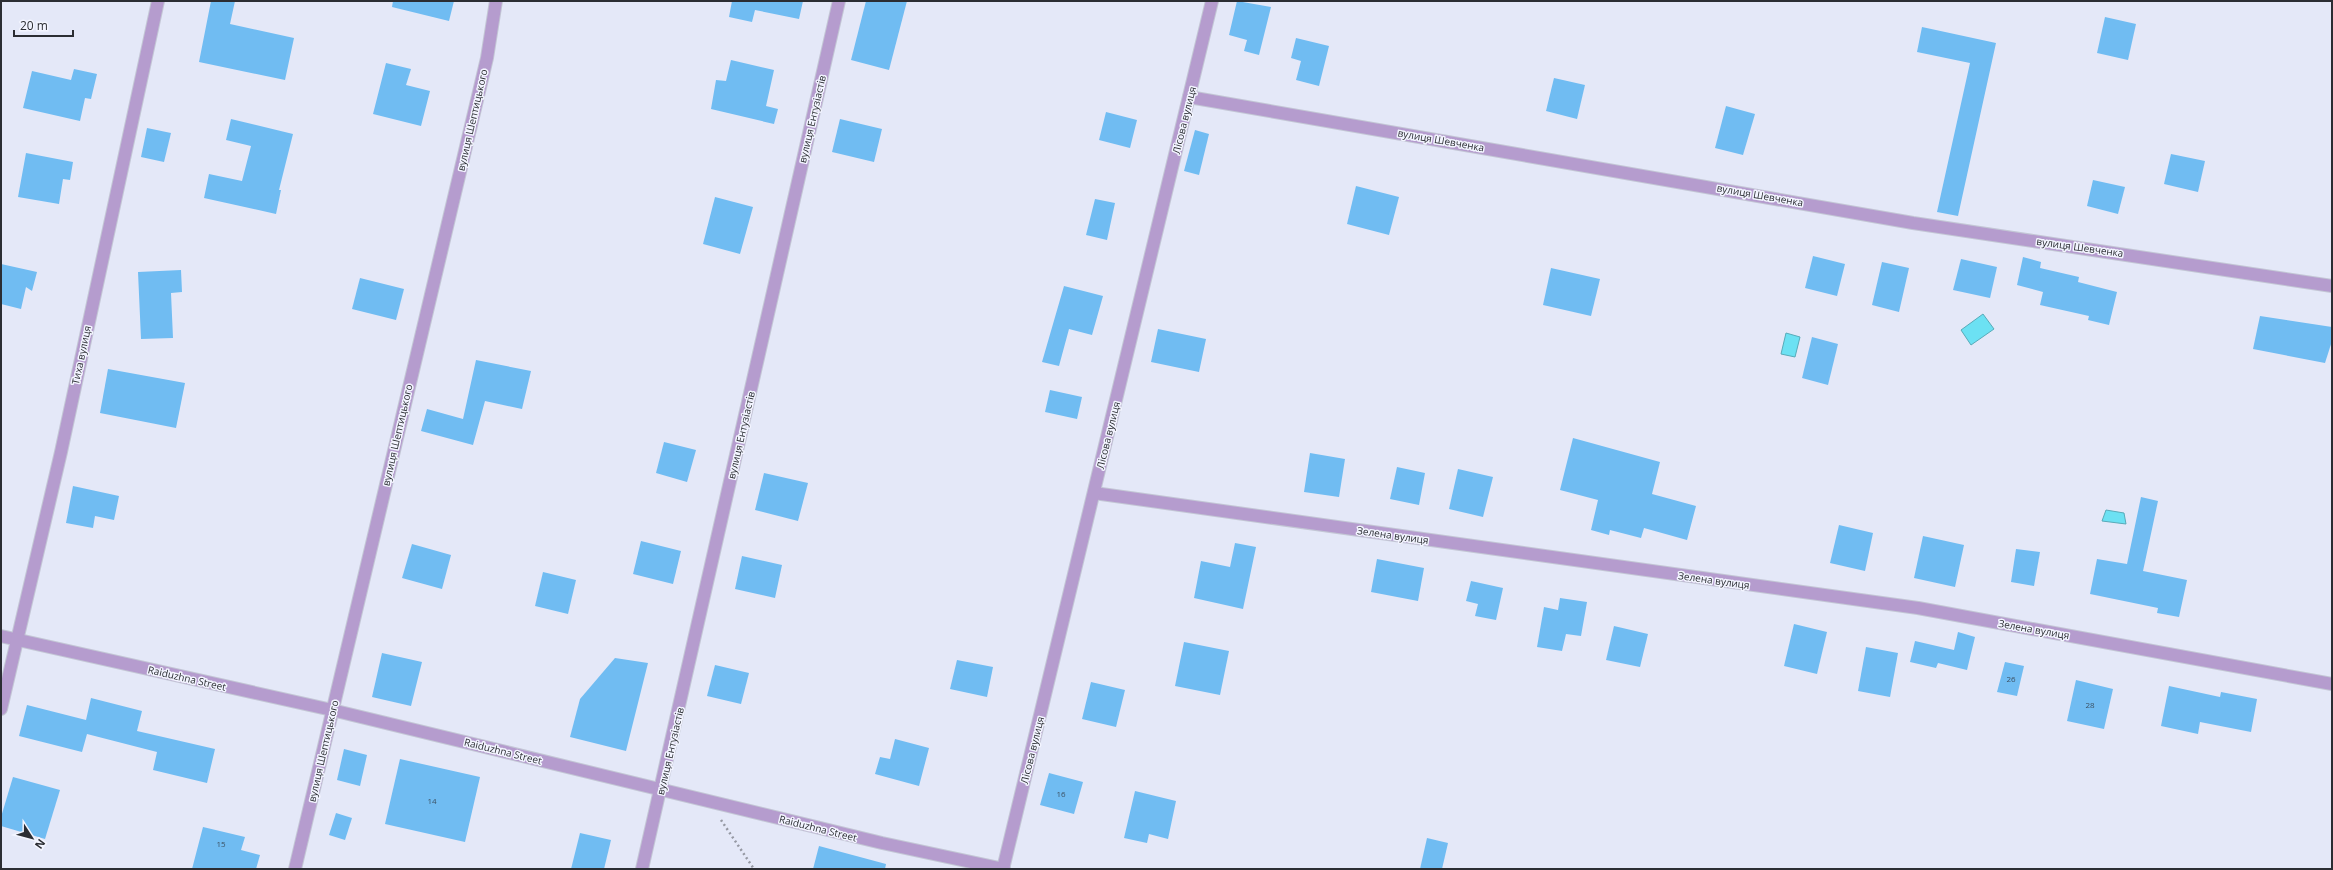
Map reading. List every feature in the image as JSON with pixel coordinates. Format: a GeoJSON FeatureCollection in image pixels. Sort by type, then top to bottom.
{"type":"FeatureCollection","features":[{"type":"Feature","properties":{"kind":"street","name":"Тиха вулиця"},"geometry":{"type":"LineString","coordinates":[[1,709],[60,452],[158,1]]}},
{"type":"Feature","properties":{"kind":"street","name":"вулиця Шептицького"},"geometry":{"type":"LineString","coordinates":[[295,869],[487,58],[496,1]]}},
{"type":"Feature","properties":{"kind":"street","name":"вулиця Ентузіастів"},"geometry":{"type":"LineString","coordinates":[[642,869],[839,1]]}},
{"type":"Feature","properties":{"kind":"street","name":"Лісова вулиця"},"geometry":{"type":"LineString","coordinates":[[1004,869],[1212,1]]}},
{"type":"Feature","properties":{"kind":"street","name":"вулиця Шевченка"},"geometry":{"type":"LineString","coordinates":[[1189,97],[1913,223],[2332,286]]}},
{"type":"Feature","properties":{"kind":"street","name":"Зелена вулиця"},"geometry":{"type":"LineString","coordinates":[[1094,493],[1918,608],[2332,684]]}},
{"type":"Feature","properties":{"kind":"street","name":"Raiduzhna Street"},"geometry":{"type":"LineString","coordinates":[[1,636],[332,710],[882,844],[1004,869]]}},
{"type":"Feature","properties":{"kind":"path"},"geometry":{"type":"LineString","coordinates":[[707,801],[754,869]]}},
{"type":"Feature","properties":{"kind":"water"},"geometry":{"type":"Polygon","coordinates":[[[1983,314],[1994,329],[1971,345],[1961,330],[1983,314]]]}},
{"type":"Feature","properties":{"kind":"water"},"geometry":{"type":"Polygon","coordinates":[[[1786,333],[1800,337],[1795,357],[1781,354],[1786,333]]]}},
{"type":"Feature","properties":{"kind":"water"},"geometry":{"type":"Polygon","coordinates":[[[2106,510],[2124,513],[2126,524],[2102,521],[2106,510]]]}},
{"type":"Feature","properties":{"kind":"building"},"geometry":{"type":"Polygon","coordinates":[[[211,1],[235,1],[230,24],[294,38],[285,80],[199,62],[211,1]]]}},
{"type":"Feature","properties":{"kind":"building"},"geometry":{"type":"Polygon","coordinates":[[[393,1],[454,1],[449,21],[392,7],[393,1]]]}},
{"type":"Feature","properties":{"kind":"building"},"geometry":{"type":"Polygon","coordinates":[[[732,1],[803,1],[799,19],[755,10],[752,22],[729,17],[732,1]]]}},
{"type":"Feature","properties":{"kind":"building"},"geometry":{"type":"Polygon","coordinates":[[[866,1],[907,1],[889,70],[851,60],[866,1]]]}},
{"type":"Feature","properties":{"kind":"building"},"geometry":{"type":"Polygon","coordinates":[[[1237,1],[1271,7],[1259,55],[1244,51],[1247,40],[1229,35],[1237,1]]]}},
{"type":"Feature","properties":{"kind":"building"},"geometry":{"type":"Polygon","coordinates":[[[2105,17],[2136,24],[2128,60],[2097,53],[2105,17]]]}},
{"type":"Feature","properties":{"kind":"building"},"geometry":{"type":"Polygon","coordinates":[[[1922,27],[1996,43],[1958,216],[1937,212],[1970,63],[1917,52],[1922,27]]]}},
{"type":"Feature","properties":{"kind":"building"},"geometry":{"type":"Polygon","coordinates":[[[1296,38],[1329,46],[1319,86],[1296,80],[1301,61],[1291,58],[1296,38]]]}},
{"type":"Feature","properties":{"kind":"building"},"geometry":{"type":"Polygon","coordinates":[[[731,60],[774,70],[766,106],[778,109],[774,124],[711,109],[716,80],[726,81],[731,60]]]}},
{"type":"Feature","properties":{"kind":"building"},"geometry":{"type":"Polygon","coordinates":[[[386,63],[411,69],[406,85],[430,91],[421,126],[373,114],[386,63]]]}},
{"type":"Feature","properties":{"kind":"building"},"geometry":{"type":"Polygon","coordinates":[[[74,69],[97,74],[91,99],[85,98],[80,121],[23,108],[32,71],[71,80],[74,69]]]}},
{"type":"Feature","properties":{"kind":"building"},"geometry":{"type":"Polygon","coordinates":[[[1554,78],[1585,85],[1577,119],[1546,111],[1554,78]]]}},
{"type":"Feature","properties":{"kind":"building"},"geometry":{"type":"Polygon","coordinates":[[[1726,106],[1755,114],[1743,155],[1715,148],[1726,106]]]}},
{"type":"Feature","properties":{"kind":"building"},"geometry":{"type":"Polygon","coordinates":[[[1106,112],[1137,120],[1130,148],[1099,140],[1106,112]]]}},
{"type":"Feature","properties":{"kind":"building"},"geometry":{"type":"Polygon","coordinates":[[[231,119],[293,134],[279,190],[281,190],[276,214],[204,198],[209,174],[242,181],[251,146],[226,140],[231,119]]]}},
{"type":"Feature","properties":{"kind":"building"},"geometry":{"type":"Polygon","coordinates":[[[840,119],[882,129],[874,162],[832,152],[840,119]]]}},
{"type":"Feature","properties":{"kind":"building"},"geometry":{"type":"Polygon","coordinates":[[[147,128],[171,133],[164,162],[141,157],[147,128]]]}},
{"type":"Feature","properties":{"kind":"building"},"geometry":{"type":"Polygon","coordinates":[[[1195,130],[1209,134],[1199,175],[1184,171],[1195,130]]]}},
{"type":"Feature","properties":{"kind":"building"},"geometry":{"type":"Polygon","coordinates":[[[26,153],[73,162],[70,180],[63,179],[59,204],[18,197],[26,153]]]}},
{"type":"Feature","properties":{"kind":"building"},"geometry":{"type":"Polygon","coordinates":[[[2171,154],[2205,161],[2198,192],[2164,184],[2171,154]]]}},
{"type":"Feature","properties":{"kind":"building"},"geometry":{"type":"Polygon","coordinates":[[[2093,180],[2125,187],[2118,214],[2087,206],[2093,180]]]}},
{"type":"Feature","properties":{"kind":"building"},"geometry":{"type":"Polygon","coordinates":[[[1356,186],[1399,197],[1389,235],[1347,224],[1356,186]]]}},
{"type":"Feature","properties":{"kind":"building"},"geometry":{"type":"Polygon","coordinates":[[[715,197],[753,207],[740,254],[703,244],[715,197]]]}},
{"type":"Feature","properties":{"kind":"building"},"geometry":{"type":"Polygon","coordinates":[[[1095,199],[1115,203],[1107,240],[1086,235],[1095,199]]]}},
{"type":"Feature","properties":{"kind":"building"},"geometry":{"type":"Polygon","coordinates":[[[1813,256],[1845,264],[1837,296],[1805,288],[1813,256]]]}},
{"type":"Feature","properties":{"kind":"building"},"geometry":{"type":"Polygon","coordinates":[[[2023,257],[2041,262],[2040,268],[2079,277],[2078,282],[2117,292],[2109,325],[2088,320],[2089,316],[2040,305],[2043,292],[2017,285],[2023,257]]]}},
{"type":"Feature","properties":{"kind":"building"},"geometry":{"type":"Polygon","coordinates":[[[1961,259],[1997,267],[1990,298],[1953,290],[1961,259]]]}},
{"type":"Feature","properties":{"kind":"building"},"geometry":{"type":"Polygon","coordinates":[[[1882,262],[1909,268],[1899,312],[1872,305],[1882,262]]]}},
{"type":"Feature","properties":{"kind":"building"},"geometry":{"type":"Polygon","coordinates":[[[1,264],[37,272],[32,291],[26,287],[21,309],[1,304],[1,264]]]}},
{"type":"Feature","properties":{"kind":"building"},"geometry":{"type":"Polygon","coordinates":[[[1551,268],[1600,279],[1591,316],[1543,305],[1551,268]]]}},
{"type":"Feature","properties":{"kind":"building"},"geometry":{"type":"Polygon","coordinates":[[[181,270],[182,292],[171,293],[173,338],[141,339],[138,272],[181,270]]]}},
{"type":"Feature","properties":{"kind":"building"},"geometry":{"type":"Polygon","coordinates":[[[360,278],[404,289],[396,320],[352,309],[360,278]]]}},
{"type":"Feature","properties":{"kind":"building"},"geometry":{"type":"Polygon","coordinates":[[[1064,286],[1103,296],[1092,335],[1069,329],[1059,366],[1042,362],[1064,286]]]}},
{"type":"Feature","properties":{"kind":"building"},"geometry":{"type":"Polygon","coordinates":[[[2260,316],[2332,327],[2332,341],[2325,363],[2253,349],[2260,316]]]}},
{"type":"Feature","properties":{"kind":"building"},"geometry":{"type":"Polygon","coordinates":[[[1158,329],[1206,339],[1199,372],[1151,362],[1158,329]]]}},
{"type":"Feature","properties":{"kind":"building"},"geometry":{"type":"Polygon","coordinates":[[[1812,337],[1838,344],[1828,385],[1802,378],[1812,337]]]}},
{"type":"Feature","properties":{"kind":"building"},"geometry":{"type":"Polygon","coordinates":[[[476,360],[531,371],[522,409],[485,401],[473,445],[421,431],[427,409],[463,419],[476,360]]]}},
{"type":"Feature","properties":{"kind":"building"},"geometry":{"type":"Polygon","coordinates":[[[108,369],[185,383],[176,428],[100,413],[108,369]]]}},
{"type":"Feature","properties":{"kind":"building"},"geometry":{"type":"Polygon","coordinates":[[[1050,390],[1082,397],[1077,419],[1045,412],[1050,390]]]}},
{"type":"Feature","properties":{"kind":"building"},"geometry":{"type":"Polygon","coordinates":[[[1573,438],[1660,462],[1652,494],[1696,506],[1687,540],[1644,528],[1641,538],[1610,530],[1609,535],[1591,530],[1598,500],[1560,490],[1573,438]]]}},
{"type":"Feature","properties":{"kind":"building"},"geometry":{"type":"Polygon","coordinates":[[[664,442],[696,450],[687,482],[656,473],[664,442]]]}},
{"type":"Feature","properties":{"kind":"building"},"geometry":{"type":"Polygon","coordinates":[[[1310,453],[1345,459],[1339,497],[1304,492],[1310,453]]]}},
{"type":"Feature","properties":{"kind":"building"},"geometry":{"type":"Polygon","coordinates":[[[1397,467],[1425,473],[1419,505],[1390,499],[1397,467]]]}},
{"type":"Feature","properties":{"kind":"building"},"geometry":{"type":"Polygon","coordinates":[[[1458,469],[1493,477],[1483,517],[1449,509],[1458,469]]]}},
{"type":"Feature","properties":{"kind":"building"},"geometry":{"type":"Polygon","coordinates":[[[764,473],[808,483],[798,521],[755,510],[764,473]]]}},
{"type":"Feature","properties":{"kind":"building"},"geometry":{"type":"Polygon","coordinates":[[[73,486],[119,496],[114,520],[95,516],[93,528],[66,523],[73,486]]]}},
{"type":"Feature","properties":{"kind":"building"},"geometry":{"type":"Polygon","coordinates":[[[2141,497],[2158,501],[2143,571],[2187,580],[2179,617],[2157,613],[2158,608],[2090,594],[2097,559],[2127,564],[2141,497]]]}},
{"type":"Feature","properties":{"kind":"building"},"geometry":{"type":"Polygon","coordinates":[[[1839,525],[1873,533],[1865,571],[1830,563],[1839,525]]]}},
{"type":"Feature","properties":{"kind":"building"},"geometry":{"type":"Polygon","coordinates":[[[1923,536],[1964,545],[1955,587],[1914,578],[1923,536]]]}},
{"type":"Feature","properties":{"kind":"building"},"geometry":{"type":"Polygon","coordinates":[[[641,541],[681,551],[673,584],[633,574],[641,541]]]}},
{"type":"Feature","properties":{"kind":"building"},"geometry":{"type":"Polygon","coordinates":[[[1235,543],[1256,547],[1243,609],[1194,598],[1201,561],[1230,567],[1235,543]]]}},
{"type":"Feature","properties":{"kind":"building"},"geometry":{"type":"Polygon","coordinates":[[[412,544],[451,555],[442,589],[402,578],[412,544]]]}},
{"type":"Feature","properties":{"kind":"building"},"geometry":{"type":"Polygon","coordinates":[[[2016,549],[2040,552],[2034,586],[2011,582],[2016,549]]]}},
{"type":"Feature","properties":{"kind":"building"},"geometry":{"type":"Polygon","coordinates":[[[742,556],[782,565],[775,598],[735,589],[742,556]]]}},
{"type":"Feature","properties":{"kind":"building"},"geometry":{"type":"Polygon","coordinates":[[[1377,559],[1424,568],[1418,601],[1371,592],[1377,559]]]}},
{"type":"Feature","properties":{"kind":"building"},"geometry":{"type":"Polygon","coordinates":[[[543,572],[576,580],[568,614],[535,606],[543,572]]]}},
{"type":"Feature","properties":{"kind":"building"},"geometry":{"type":"Polygon","coordinates":[[[1471,581],[1503,588],[1496,620],[1475,616],[1478,604],[1466,601],[1471,581]]]}},
{"type":"Feature","properties":{"kind":"building"},"geometry":{"type":"Polygon","coordinates":[[[1560,598],[1587,602],[1581,636],[1566,634],[1562,651],[1537,647],[1544,607],[1558,610],[1560,598]]]}},
{"type":"Feature","properties":{"kind":"building"},"geometry":{"type":"Polygon","coordinates":[[[1794,624],[1827,632],[1817,674],[1784,666],[1794,624]]]}},
{"type":"Feature","properties":{"kind":"building"},"geometry":{"type":"Polygon","coordinates":[[[1614,626],[1648,634],[1640,667],[1606,660],[1614,626]]]}},
{"type":"Feature","properties":{"kind":"building"},"geometry":{"type":"Polygon","coordinates":[[[1958,632],[1975,637],[1967,670],[1938,663],[1936,668],[1910,662],[1915,641],[1954,650],[1958,632]]]}},
{"type":"Feature","properties":{"kind":"building"},"geometry":{"type":"Polygon","coordinates":[[[1184,642],[1229,651],[1220,695],[1175,686],[1184,642]]]}},
{"type":"Feature","properties":{"kind":"building"},"geometry":{"type":"Polygon","coordinates":[[[1866,647],[1898,653],[1890,697],[1858,691],[1866,647]]]}},
{"type":"Feature","properties":{"kind":"building"},"geometry":{"type":"Polygon","coordinates":[[[382,653],[422,662],[411,706],[372,697],[382,653]]]}},
{"type":"Feature","properties":{"kind":"building"},"geometry":{"type":"Polygon","coordinates":[[[615,658],[648,663],[626,751],[570,737],[580,699],[615,658]]]}},
{"type":"Feature","properties":{"kind":"building"},"geometry":{"type":"Polygon","coordinates":[[[957,660],[993,667],[987,697],[950,689],[957,660]]]}},
{"type":"Feature","properties":{"kind":"building"},"geometry":{"type":"Polygon","coordinates":[[[2005,662],[2024,666],[2017,696],[1997,692],[2005,662]]]}},
{"type":"Feature","properties":{"kind":"building"},"geometry":{"type":"Polygon","coordinates":[[[715,665],[749,673],[741,704],[707,696],[715,665]]]}},
{"type":"Feature","properties":{"kind":"building"},"geometry":{"type":"Polygon","coordinates":[[[2076,680],[2113,689],[2104,729],[2067,721],[2076,680]]]}},
{"type":"Feature","properties":{"kind":"building"},"geometry":{"type":"Polygon","coordinates":[[[1091,682],[1125,690],[1116,727],[1082,719],[1091,682]]]}},
{"type":"Feature","properties":{"kind":"building"},"geometry":{"type":"Polygon","coordinates":[[[2169,686],[2220,697],[2221,692],[2257,699],[2251,732],[2200,722],[2198,734],[2161,726],[2169,686]]]}},
{"type":"Feature","properties":{"kind":"building"},"geometry":{"type":"Polygon","coordinates":[[[91,698],[142,711],[137,731],[215,749],[207,783],[153,770],[157,752],[87,734],[82,752],[19,736],[27,705],[86,720],[91,698]]]}},
{"type":"Feature","properties":{"kind":"building"},"geometry":{"type":"Polygon","coordinates":[[[895,739],[929,748],[919,786],[875,774],[880,757],[890,759],[895,739]]]}},
{"type":"Feature","properties":{"kind":"building"},"geometry":{"type":"Polygon","coordinates":[[[344,749],[367,755],[360,786],[337,780],[344,749]]]}},
{"type":"Feature","properties":{"kind":"building"},"geometry":{"type":"Polygon","coordinates":[[[400,759],[480,777],[465,842],[385,824],[400,759]]]}},
{"type":"Feature","properties":{"kind":"building"},"geometry":{"type":"Polygon","coordinates":[[[1049,773],[1083,782],[1074,814],[1040,805],[1049,773]]]}},
{"type":"Feature","properties":{"kind":"building"},"geometry":{"type":"Polygon","coordinates":[[[13,777],[60,790],[45,839],[1,826],[1,817],[13,777]]]}},
{"type":"Feature","properties":{"kind":"building"},"geometry":{"type":"Polygon","coordinates":[[[1135,791],[1176,801],[1168,839],[1149,834],[1147,843],[1124,838],[1135,791]]]}},
{"type":"Feature","properties":{"kind":"building"},"geometry":{"type":"Polygon","coordinates":[[[336,813],[352,818],[345,840],[329,835],[336,813]]]}},
{"type":"Feature","properties":{"kind":"building"},"geometry":{"type":"Polygon","coordinates":[[[203,827],[245,837],[241,850],[260,855],[256,869],[192,869],[203,827]]]}},
{"type":"Feature","properties":{"kind":"building"},"geometry":{"type":"Polygon","coordinates":[[[580,833],[611,840],[604,869],[571,869],[580,833]]]}},
{"type":"Feature","properties":{"kind":"building"},"geometry":{"type":"Polygon","coordinates":[[[1427,838],[1448,843],[1442,869],[1420,869],[1427,838]]]}},
{"type":"Feature","properties":{"kind":"building"},"geometry":{"type":"Polygon","coordinates":[[[819,846],[886,864],[885,869],[813,869],[819,846]]]}}]}
